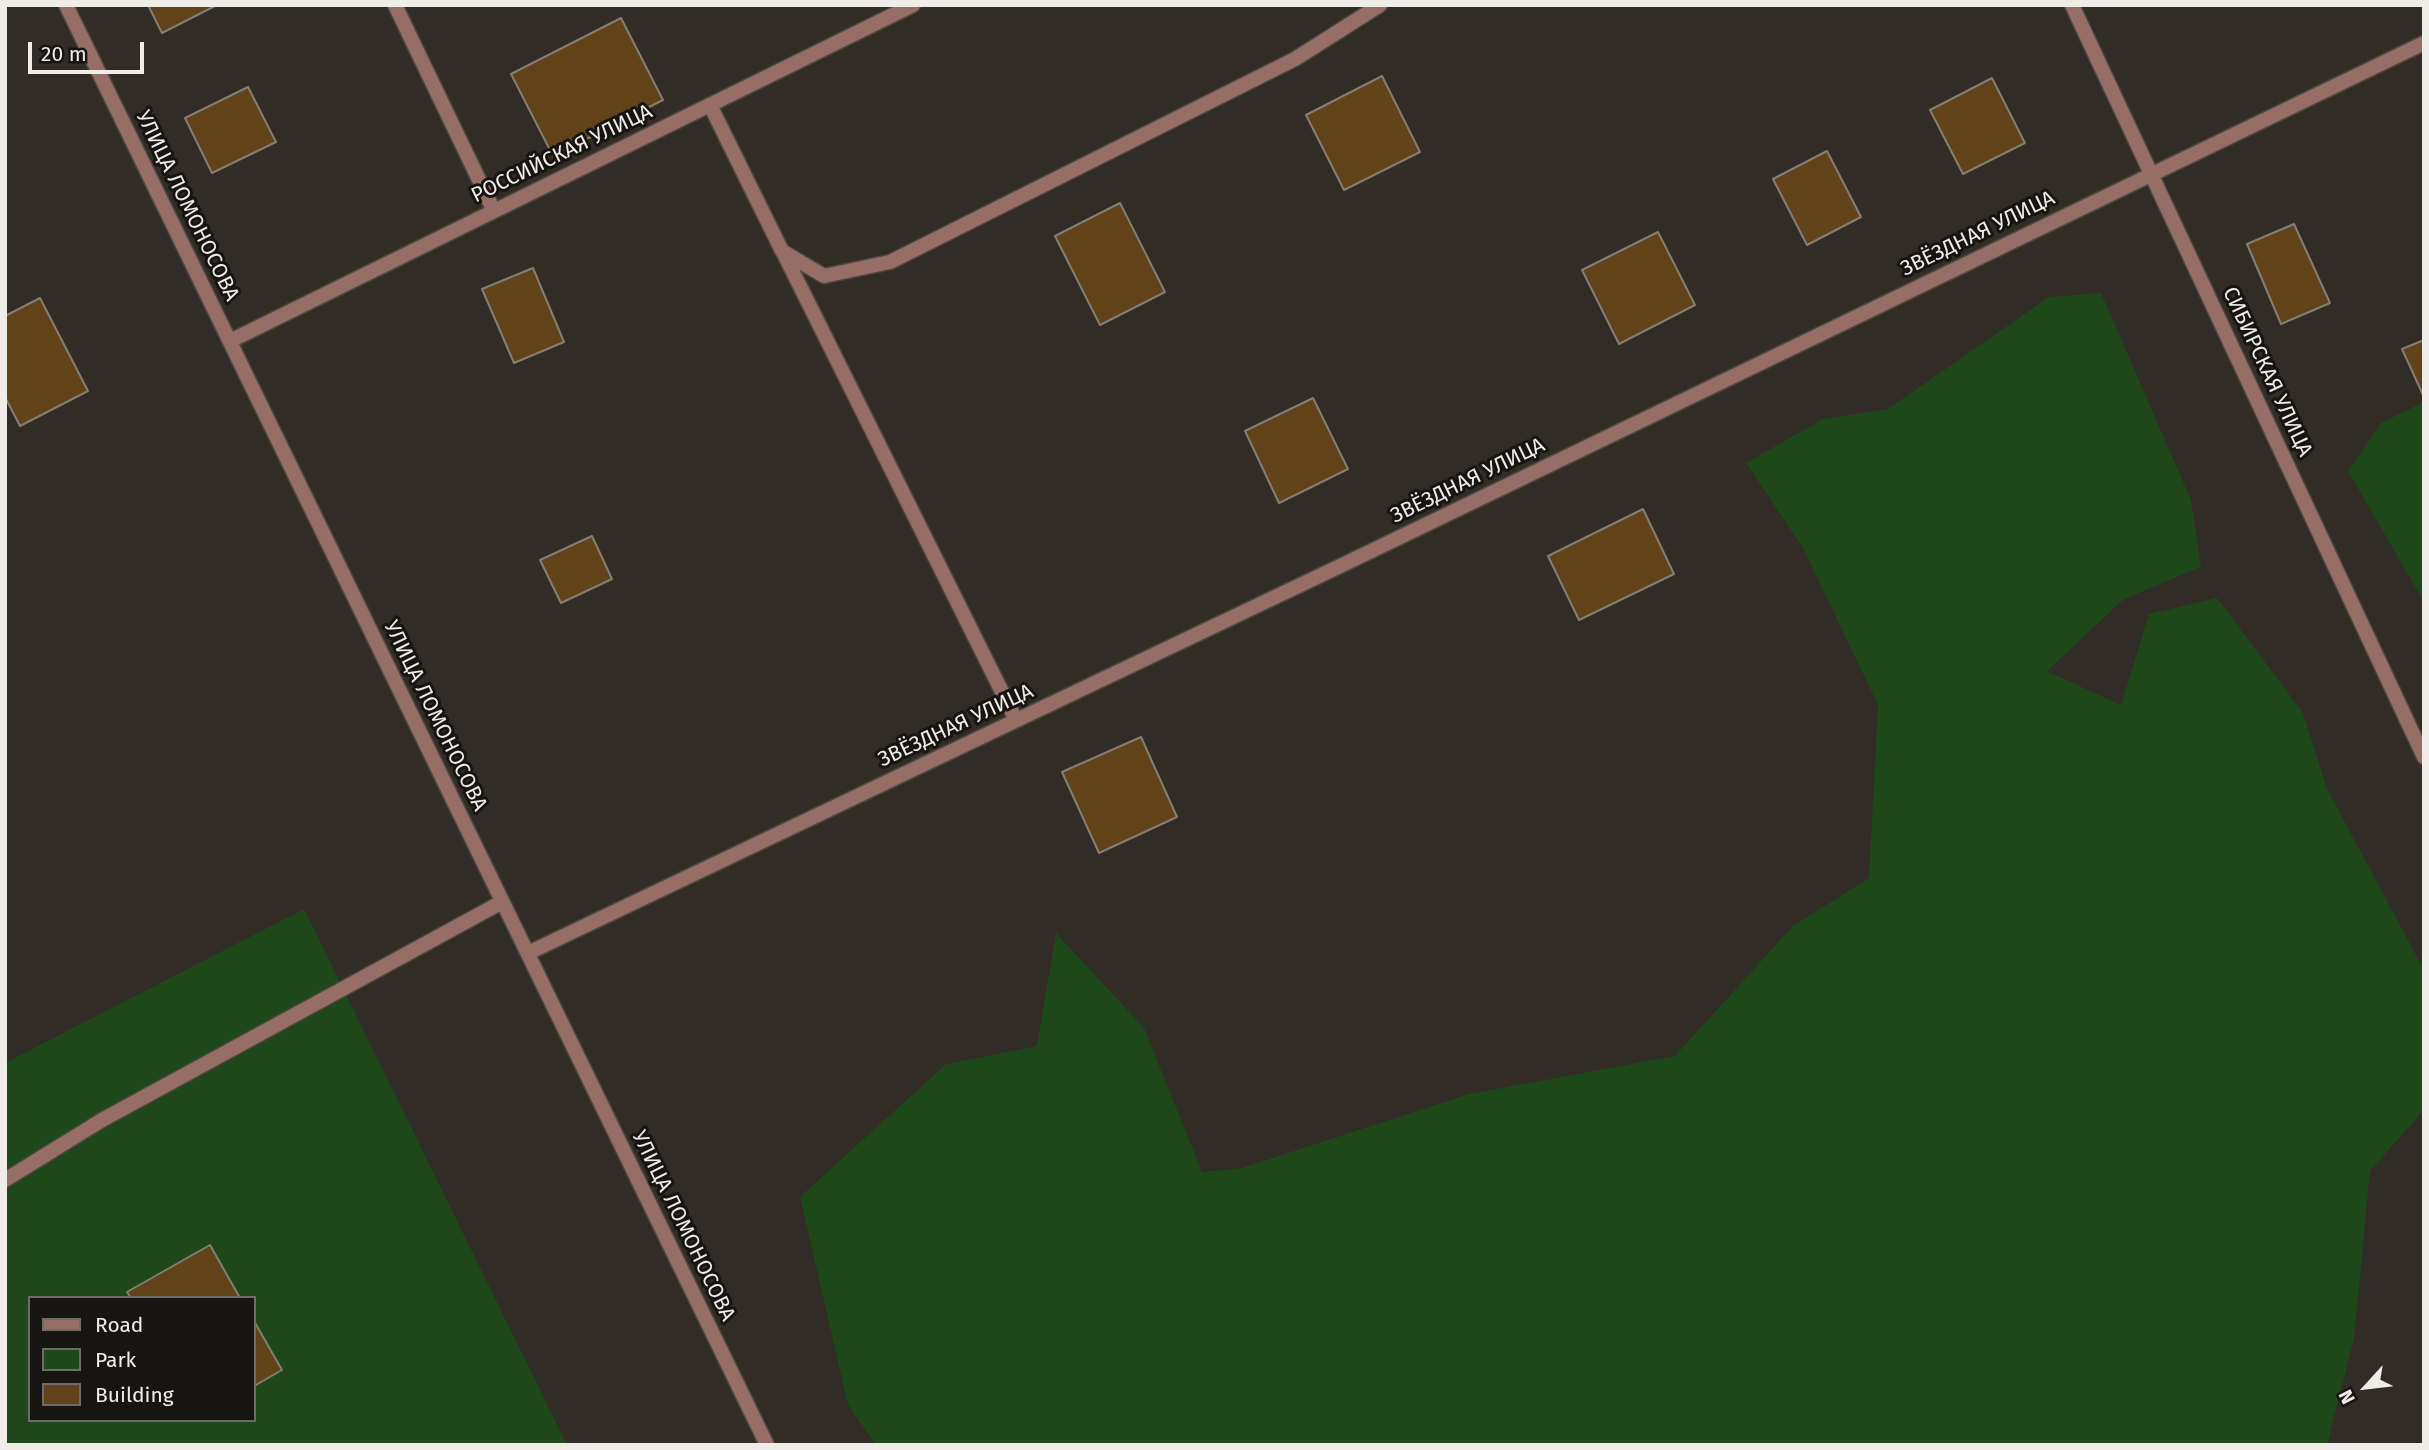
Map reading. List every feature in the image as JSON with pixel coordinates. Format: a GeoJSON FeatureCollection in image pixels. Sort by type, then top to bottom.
{"type":"FeatureCollection","features":[{"type":"Feature","properties":{"kind":"street","name":"УЛИЦА ЛОМОНОСОВА"},"geometry":{"type":"LineString","coordinates":[[66,5],[766,1445]]}},
{"type":"Feature","properties":{"kind":"street"},"geometry":{"type":"LineString","coordinates":[[395,5],[494,211]]}},
{"type":"Feature","properties":{"kind":"street","name":"РОССИЙСКАЯ УЛИЦА"},"geometry":{"type":"LineString","coordinates":[[230,341],[913,5]]}},
{"type":"Feature","properties":{"kind":"street"},"geometry":{"type":"LineString","coordinates":[[782,251],[824,276],[890,262],[1295,59],[1380,5]]}},
{"type":"Feature","properties":{"kind":"street","name":"СИБИРСКАЯ УЛИЦА"},"geometry":{"type":"LineString","coordinates":[[2072,5],[2424,757]]}},
{"type":"Feature","properties":{"kind":"street","name":"ЗВЁЗДНАЯ УЛИЦА"},"geometry":{"type":"LineString","coordinates":[[528,953],[2424,43]]}},
{"type":"Feature","properties":{"kind":"street"},"geometry":{"type":"LineString","coordinates":[[710,105],[1016,720]]}},
{"type":"Feature","properties":{"kind":"street"},"geometry":{"type":"LineString","coordinates":[[5,1180],[102,1120],[502,902]]}},
{"type":"Feature","properties":{"kind":"green space"},"geometry":{"type":"Polygon","coordinates":[[[2101,293],[2191,500],[2201,567],[2124,599],[2047,671],[2121,705],[2149,614],[2217,598],[2303,713],[2327,789],[2424,970],[2424,1110],[2370,1171],[2354,1338],[2327,1445],[876,1445],[848,1405],[800,1197],[946,1064],[1037,1046],[1056,933],[1144,1028],[1202,1172],[1242,1168],[1469,1094],[1675,1056],[1793,926],[1869,878],[1878,705],[1803,548],[1746,463],[1823,419],[1888,409],[2049,297],[2101,293]]]}},
{"type":"Feature","properties":{"kind":"green space"},"geometry":{"type":"Polygon","coordinates":[[[2424,402],[2424,602],[2348,471],[2381,423],[2424,402]]]}},
{"type":"Feature","properties":{"kind":"green space"},"geometry":{"type":"Polygon","coordinates":[[[304,909],[567,1445],[5,1445],[5,1063],[304,909]]]}},
{"type":"Feature","properties":{"kind":"building"},"geometry":{"type":"Polygon","coordinates":[[[148,5],[217,5],[162,33],[148,5]]]}},
{"type":"Feature","properties":{"kind":"building"},"geometry":{"type":"Polygon","coordinates":[[[621,18],[663,100],[553,156],[511,74],[621,18]]]}},
{"type":"Feature","properties":{"kind":"building"},"geometry":{"type":"Polygon","coordinates":[[[1382,76],[1420,152],[1344,190],[1306,115],[1382,76]]]}},
{"type":"Feature","properties":{"kind":"building"},"geometry":{"type":"Polygon","coordinates":[[[1992,78],[2025,143],[1963,174],[1930,110],[1992,78]]]}},
{"type":"Feature","properties":{"kind":"building"},"geometry":{"type":"Polygon","coordinates":[[[248,87],[276,142],[212,173],[185,118],[248,87]]]}},
{"type":"Feature","properties":{"kind":"building"},"geometry":{"type":"Polygon","coordinates":[[[1827,151],[1861,217],[1807,245],[1773,179],[1827,151]]]}},
{"type":"Feature","properties":{"kind":"building"},"geometry":{"type":"Polygon","coordinates":[[[1120,203],[1165,292],[1100,325],[1055,236],[1120,203]]]}},
{"type":"Feature","properties":{"kind":"building"},"geometry":{"type":"Polygon","coordinates":[[[2294,224],[2330,303],[2281,324],[2247,244],[2294,224]]]}},
{"type":"Feature","properties":{"kind":"building"},"geometry":{"type":"Polygon","coordinates":[[[1658,232],[1695,305],[1619,344],[1582,270],[1658,232]]]}},
{"type":"Feature","properties":{"kind":"building"},"geometry":{"type":"Polygon","coordinates":[[[533,268],[564,342],[514,363],[482,289],[533,268]]]}},
{"type":"Feature","properties":{"kind":"building"},"geometry":{"type":"Polygon","coordinates":[[[40,298],[88,391],[20,426],[5,397],[5,316],[40,298]]]}},
{"type":"Feature","properties":{"kind":"building"},"geometry":{"type":"Polygon","coordinates":[[[2424,340],[2424,394],[2423,395],[2402,349],[2424,340]]]}},
{"type":"Feature","properties":{"kind":"building"},"geometry":{"type":"Polygon","coordinates":[[[1313,398],[1348,469],[1279,503],[1245,431],[1313,398]]]}},
{"type":"Feature","properties":{"kind":"building"},"geometry":{"type":"Polygon","coordinates":[[[1643,509],[1674,574],[1579,620],[1548,556],[1643,509]]]}},
{"type":"Feature","properties":{"kind":"building"},"geometry":{"type":"Polygon","coordinates":[[[592,536],[612,579],[561,603],[540,560],[592,536]]]}},
{"type":"Feature","properties":{"kind":"building"},"geometry":{"type":"Polygon","coordinates":[[[1141,737],[1177,817],[1099,853],[1062,772],[1141,737]]]}},
{"type":"Feature","properties":{"kind":"building"},"geometry":{"type":"Polygon","coordinates":[[[210,1245],[239,1296],[130,1296],[127,1292],[210,1245]]]}},
{"type":"Feature","properties":{"kind":"building"},"geometry":{"type":"Polygon","coordinates":[[[256,1324],[282,1370],[256,1385],[256,1324]]]}}]}
